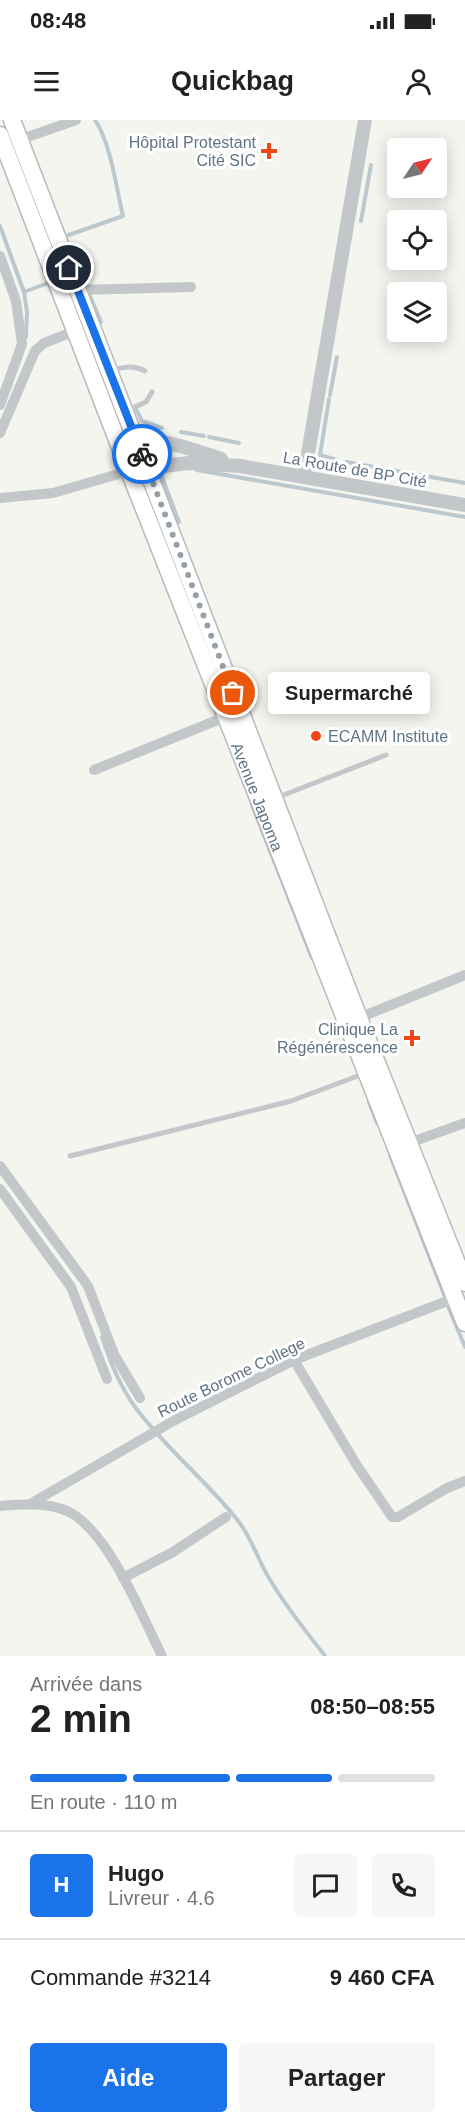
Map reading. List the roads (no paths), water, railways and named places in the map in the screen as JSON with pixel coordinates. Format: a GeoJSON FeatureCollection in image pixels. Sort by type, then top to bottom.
{"type":"FeatureCollection","features":[{"type":"Feature","properties":{"kind":"main road","name":"Avenue Japoma"},"geometry":{"type":"LineString","coordinates":[[12,120],[274,799],[352,1020],[366,1074],[465,1323]]}},
{"type":"Feature","properties":{"kind":"main road","name":"Avenue Japoma"},"geometry":{"type":"LineString","coordinates":[[0,135],[225,717],[352,1020],[409,1143],[462,1266],[465,1283]]}},
{"type":"Feature","properties":{"kind":"street"},"geometry":{"type":"LineString","coordinates":[[19,140],[76,120]]}},
{"type":"Feature","properties":{"kind":"street"},"geometry":{"type":"LineString","coordinates":[[304,477],[365,120]]}},
{"type":"Feature","properties":{"kind":"street"},"geometry":{"type":"LineString","coordinates":[[0,256],[16,301],[22,344],[0,405]]}},
{"type":"Feature","properties":{"kind":"street"},"geometry":{"type":"LineString","coordinates":[[78,290],[191,287]]}},
{"type":"Feature","properties":{"kind":"street"},"geometry":{"type":"LineString","coordinates":[[0,433],[28,363],[36,351],[44,343],[75,331]]}},
{"type":"Feature","properties":{"kind":"street","name":"La Route de BP Cité"},"geometry":{"type":"LineString","coordinates":[[119,446],[136,441],[175,445],[240,466]]}},
{"type":"Feature","properties":{"kind":"street","name":"La Route de BP Cité"},"geometry":{"type":"LineString","coordinates":[[129,471],[147,466],[189,463],[240,466],[465,505]]}},
{"type":"Feature","properties":{"kind":"street"},"geometry":{"type":"LineString","coordinates":[[0,498],[53,493],[129,471]]}},
{"type":"Feature","properties":{"kind":"street"},"geometry":{"type":"LineString","coordinates":[[94,770],[225,717]]}},
{"type":"Feature","properties":{"kind":"street"},"geometry":{"type":"LineString","coordinates":[[352,1020],[465,975]]}},
{"type":"Feature","properties":{"kind":"street"},"geometry":{"type":"LineString","coordinates":[[409,1143],[465,1123]]}},
{"type":"Feature","properties":{"kind":"street"},"geometry":{"type":"LineString","coordinates":[[0,1166],[88,1286],[114,1354],[140,1398]]}},
{"type":"Feature","properties":{"kind":"street"},"geometry":{"type":"LineString","coordinates":[[0,1189],[71,1287],[107,1379]]}},
{"type":"Feature","properties":{"kind":"street","name":"Route Borome College"},"geometry":{"type":"LineString","coordinates":[[30,1504],[175,1420],[294,1360],[455,1298]]}},
{"type":"Feature","properties":{"kind":"street"},"geometry":{"type":"LineString","coordinates":[[294,1360],[356,1464],[392,1518],[398,1517],[447,1488],[465,1481]]}},
{"type":"Feature","properties":{"kind":"street"},"geometry":{"type":"LineString","coordinates":[[0,1506],[30,1504],[61,1509],[75,1515],[102,1542],[123,1578],[162,1656]]}},
{"type":"Feature","properties":{"kind":"street"},"geometry":{"type":"LineString","coordinates":[[123,1578],[173,1552],[226,1517]]}},
{"type":"Feature","properties":{"kind":"lane"},"geometry":{"type":"LineString","coordinates":[[109,371],[137,367],[145,371]]}},
{"type":"Feature","properties":{"kind":"lane"},"geometry":{"type":"LineString","coordinates":[[125,411],[146,402],[152,392]]}},
{"type":"Feature","properties":{"kind":"lane"},"geometry":{"type":"LineString","coordinates":[[274,799],[386,755]]}},
{"type":"Feature","properties":{"kind":"lane"},"geometry":{"type":"LineString","coordinates":[[70,1156],[291,1101],[366,1074]]}},
{"type":"Feature","properties":{"kind":"waterway"},"geometry":{"type":"LineString","coordinates":[[66,236],[123,216],[109,153],[95,120]]}},
{"type":"Feature","properties":{"kind":"waterway"},"geometry":{"type":"LineString","coordinates":[[361,221],[371,165]]}},
{"type":"Feature","properties":{"kind":"waterway"},"geometry":{"type":"LineString","coordinates":[[0,226],[24,292],[27,312],[26,337]]}},
{"type":"Feature","properties":{"kind":"waterway"},"geometry":{"type":"LineString","coordinates":[[79,270],[101,322]]}},
{"type":"Feature","properties":{"kind":"waterway"},"geometry":{"type":"LineString","coordinates":[[24,292],[48,283]]}},
{"type":"Feature","properties":{"kind":"waterway"},"geometry":{"type":"LineString","coordinates":[[330,395],[337,357]]}},
{"type":"Feature","properties":{"kind":"waterway"},"geometry":{"type":"LineString","coordinates":[[329,399],[320,455],[337,460]]}},
{"type":"Feature","properties":{"kind":"waterway"},"geometry":{"type":"LineString","coordinates":[[136,409],[142,421],[162,428]]}},
{"type":"Feature","properties":{"kind":"waterway"},"geometry":{"type":"LineString","coordinates":[[181,432],[204,436]]}},
{"type":"Feature","properties":{"kind":"waterway"},"geometry":{"type":"LineString","coordinates":[[209,437],[239,443]]}},
{"type":"Feature","properties":{"kind":"waterway"},"geometry":{"type":"LineString","coordinates":[[155,459],[179,522]]}},
{"type":"Feature","properties":{"kind":"waterway"},"geometry":{"type":"LineString","coordinates":[[346,462],[465,483]]}},
{"type":"Feature","properties":{"kind":"waterway"},"geometry":{"type":"LineString","coordinates":[[197,470],[465,517]]}},
{"type":"Feature","properties":{"kind":"waterway"},"geometry":{"type":"LineString","coordinates":[[252,805],[312,958]]}},
{"type":"Feature","properties":{"kind":"waterway"},"geometry":{"type":"LineString","coordinates":[[369,1102],[377,1123]]}},
{"type":"Feature","properties":{"kind":"waterway"},"geometry":{"type":"LineString","coordinates":[[390,1155],[445,1297]]}},
{"type":"Feature","properties":{"kind":"waterway"},"geometry":{"type":"LineString","coordinates":[[448,1306],[465,1347]]}},
{"type":"Feature","properties":{"kind":"waterway"},"geometry":{"type":"LineString","coordinates":[[102,1337],[116,1374],[135,1407],[239,1522],[275,1588],[325,1656]]}},
{"type":"Feature","properties":{"kind":"place","name":"Hôpital Protestant Cité SIC"},"geometry":{"type":"Point","coordinates":[269,151]}},
{"type":"Feature","properties":{"kind":"place","name":"Supermarché"},"geometry":{"type":"Point","coordinates":[233,693]}},
{"type":"Feature","properties":{"kind":"place","name":"ECAMM Institute"},"geometry":{"type":"Point","coordinates":[316,736]}},
{"type":"Feature","properties":{"kind":"place","name":"Clinique La Régénérescence"},"geometry":{"type":"Point","coordinates":[412,1038]}}]}
